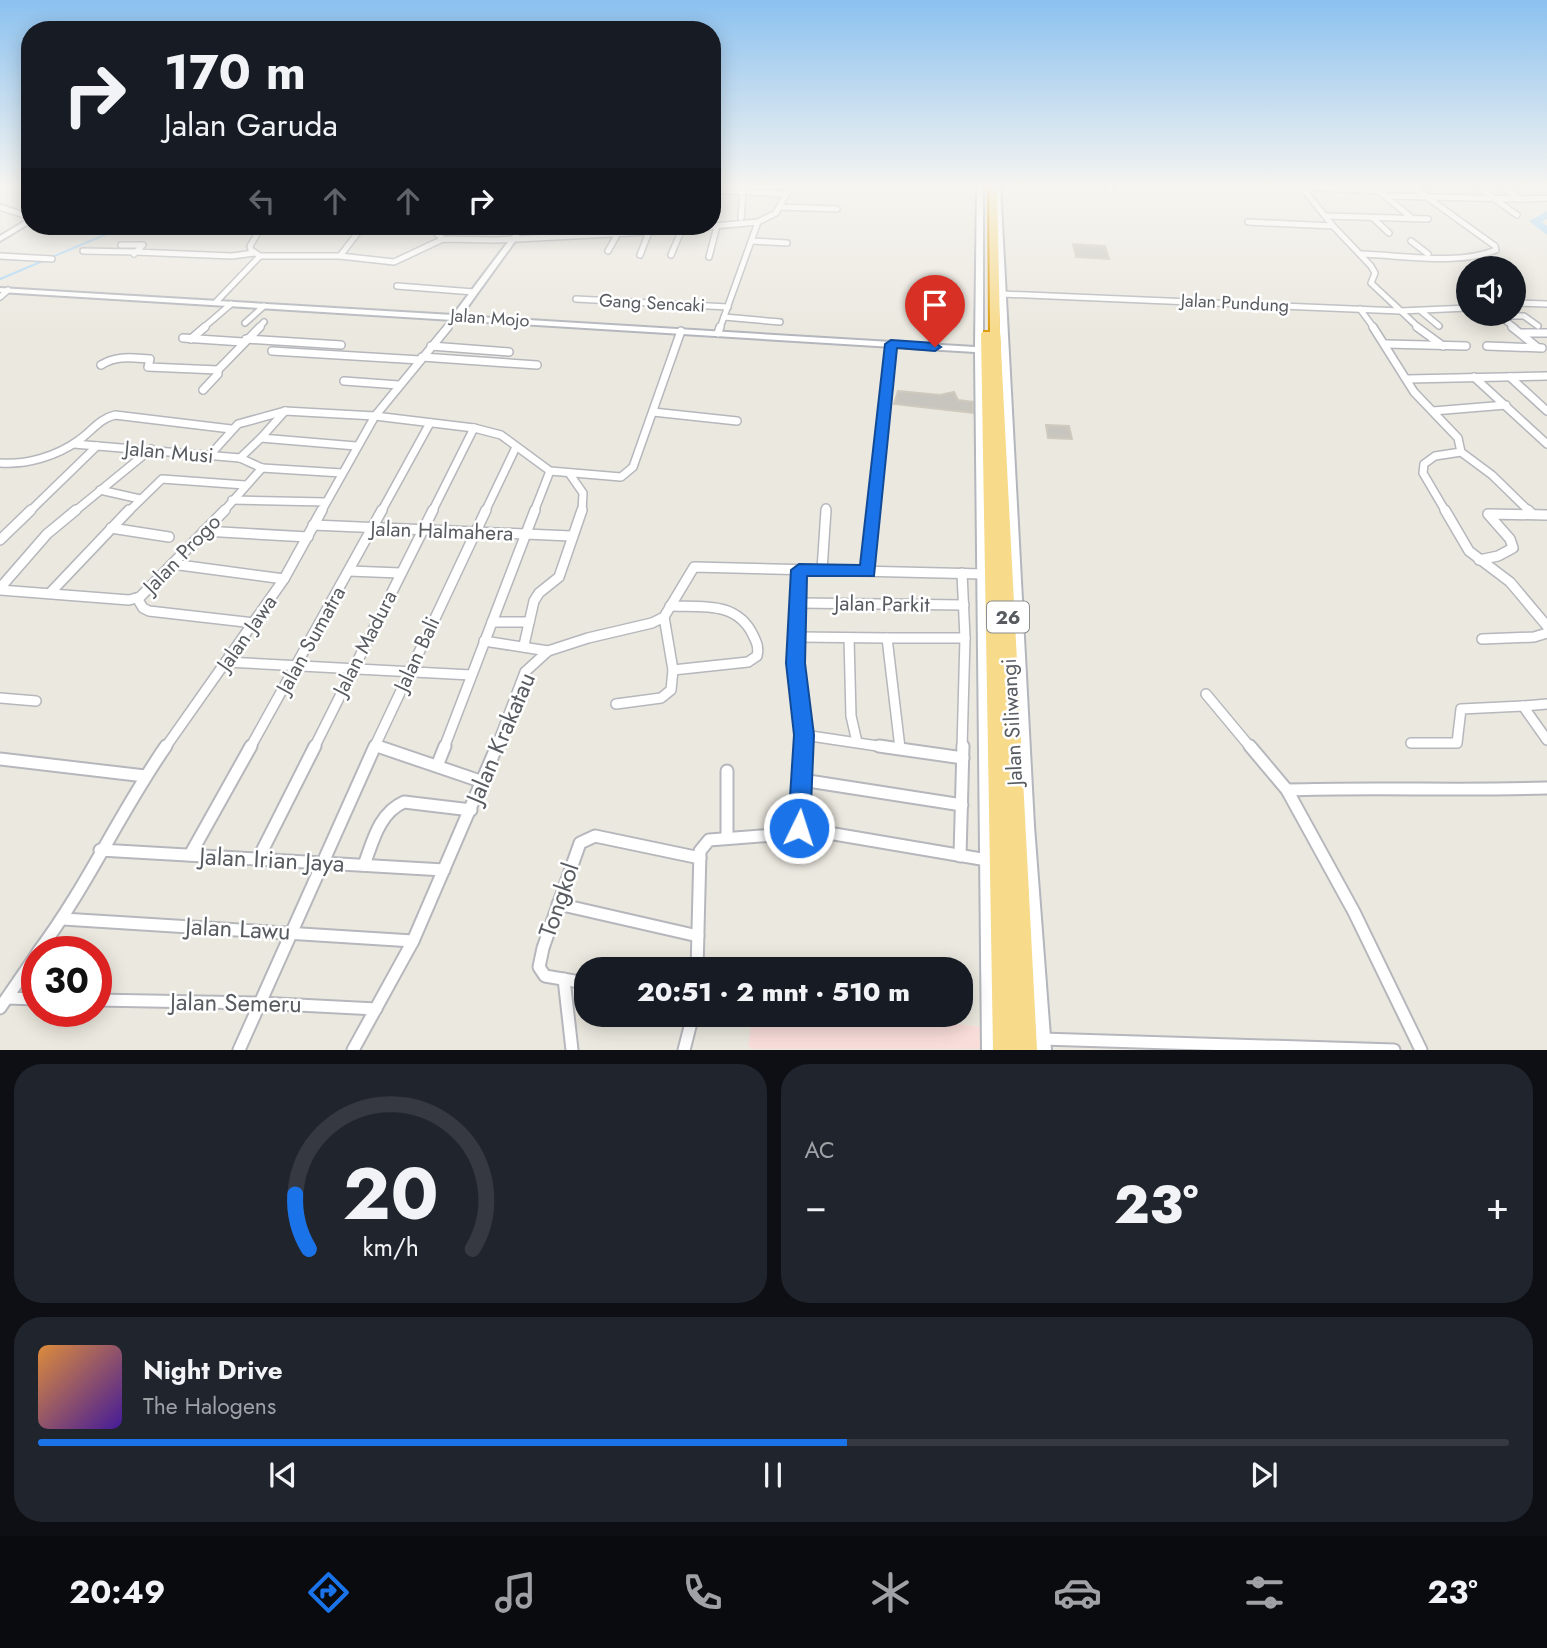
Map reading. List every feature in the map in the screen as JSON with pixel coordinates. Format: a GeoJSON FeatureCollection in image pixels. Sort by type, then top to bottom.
{"type":"FeatureCollection","features":[{"type":"Feature","properties":{"kind":"highway","name":"Jalan Siliwangi"},"geometry":{"type":"LineString","coordinates":[[982,234],[988,591],[1002,680],[1026,1049]]}},
{"type":"Feature","properties":{"kind":"highway","name":"Jalan Siliwangi"},"geometry":{"type":"LineString","coordinates":[[996,234],[1012,578],[1002,680]]}},
{"type":"Feature","properties":{"kind":"highway","name":"Jalan Siliwangi"},"geometry":{"type":"LineString","coordinates":[[1003,712],[990,848],[1004,1049]]}},
{"type":"Feature","properties":{"kind":"street"},"geometry":{"type":"LineString","coordinates":[[0,239],[4,234]]}},
{"type":"Feature","properties":{"kind":"street"},"geometry":{"type":"LineString","coordinates":[[718,333],[754,234]]}},
{"type":"Feature","properties":{"kind":"street"},"geometry":{"type":"LineString","coordinates":[[998,234],[1002,294],[999,331]]}},
{"type":"Feature","properties":{"kind":"street"},"geometry":{"type":"LineString","coordinates":[[1341,234],[1375,273],[1371,283],[1443,346]]}},
{"type":"Feature","properties":{"kind":"street"},"geometry":{"type":"LineString","coordinates":[[1360,254],[1487,255],[1497,248],[1477,234]]}},
{"type":"Feature","properties":{"kind":"street"},"geometry":{"type":"LineString","coordinates":[[256,235],[250,246],[257,255]]}},
{"type":"Feature","properties":{"kind":"street"},"geometry":{"type":"LineString","coordinates":[[340,256],[356,235]]}},
{"type":"Feature","properties":{"kind":"street"},"geometry":{"type":"LineString","coordinates":[[438,235],[443,239]]}},
{"type":"Feature","properties":{"kind":"street"},"geometry":{"type":"LineString","coordinates":[[457,316],[516,235]]}},
{"type":"Feature","properties":{"kind":"street"},"geometry":{"type":"LineString","coordinates":[[83,251],[232,256],[340,256],[394,262],[443,239],[577,235]]}},
{"type":"Feature","properties":{"kind":"street"},"geometry":{"type":"LineString","coordinates":[[608,251],[616,235]]}},
{"type":"Feature","properties":{"kind":"street"},"geometry":{"type":"LineString","coordinates":[[640,254],[648,235]]}},
{"type":"Feature","properties":{"kind":"street"},"geometry":{"type":"LineString","coordinates":[[671,255],[679,235]]}},
{"type":"Feature","properties":{"kind":"street"},"geometry":{"type":"LineString","coordinates":[[709,257],[715,235]]}},
{"type":"Feature","properties":{"kind":"street"},"geometry":{"type":"LineString","coordinates":[[752,241],[787,243]]}},
{"type":"Feature","properties":{"kind":"street"},"geometry":{"type":"LineString","coordinates":[[1411,241],[1429,255]]}},
{"type":"Feature","properties":{"kind":"street"},"geometry":{"type":"LineString","coordinates":[[121,244],[143,245],[134,254]]}},
{"type":"Feature","properties":{"kind":"street"},"geometry":{"type":"LineString","coordinates":[[216,302],[257,255]]}},
{"type":"Feature","properties":{"kind":"street"},"geometry":{"type":"LineString","coordinates":[[0,256],[52,259]]}},
{"type":"Feature","properties":{"kind":"street"},"geometry":{"type":"LineString","coordinates":[[397,286],[474,292]]}},
{"type":"Feature","properties":{"kind":"street"},"geometry":{"type":"LineString","coordinates":[[0,297],[4,290]]}},
{"type":"Feature","properties":{"kind":"street","name":"Jalan Mojo"},"geometry":{"type":"LineString","coordinates":[[4,290],[979,350]]}},
{"type":"Feature","properties":{"kind":"street","name":"Jalan Pundung"},"geometry":{"type":"LineString","coordinates":[[1002,294],[1400,311],[1456,308]]}},
{"type":"Feature","properties":{"kind":"street","name":"Gang Sencaki"},"geometry":{"type":"LineString","coordinates":[[576,299],[728,307]]}},
{"type":"Feature","properties":{"kind":"street"},"geometry":{"type":"LineString","coordinates":[[191,339],[231,303]]}},
{"type":"Feature","properties":{"kind":"street"},"geometry":{"type":"LineString","coordinates":[[1526,305],[1547,304]]}},
{"type":"Feature","properties":{"kind":"street"},"geometry":{"type":"LineString","coordinates":[[245,323],[264,306]]}},
{"type":"Feature","properties":{"kind":"street"},"geometry":{"type":"LineString","coordinates":[[1360,309],[1386,344],[1414,392],[1458,438],[1461,452],[1483,467],[1532,514]]}},
{"type":"Feature","properties":{"kind":"street"},"geometry":{"type":"LineString","coordinates":[[1421,311],[1439,326]]}},
{"type":"Feature","properties":{"kind":"street"},"geometry":{"type":"LineString","coordinates":[[983,314],[979,350],[984,574],[988,591],[991,1049]]}},
{"type":"Feature","properties":{"kind":"street","name":"Jalan Jawa"},"geometry":{"type":"LineString","coordinates":[[50,936],[63,919],[100,850],[145,776],[284,579],[375,416],[457,316]]}},
{"type":"Feature","properties":{"kind":"street"},"geometry":{"type":"LineString","coordinates":[[724,317],[780,322]]}},
{"type":"Feature","properties":{"kind":"street"},"geometry":{"type":"LineString","coordinates":[[1526,317],[1538,326]]}},
{"type":"Feature","properties":{"kind":"street"},"geometry":{"type":"LineString","coordinates":[[203,390],[218,374],[218,370],[264,322]]}},
{"type":"Feature","properties":{"kind":"street"},"geometry":{"type":"LineString","coordinates":[[1512,326],[1543,349]]}},
{"type":"Feature","properties":{"kind":"street"},"geometry":{"type":"LineString","coordinates":[[210,455],[231,429],[256,417],[285,411],[375,416],[474,428],[501,435],[550,471],[614,478],[630,472],[681,331]]}},
{"type":"Feature","properties":{"kind":"street"},"geometry":{"type":"LineString","coordinates":[[1521,333],[1547,333]]}},
{"type":"Feature","properties":{"kind":"street"},"geometry":{"type":"LineString","coordinates":[[183,338],[341,345]]}},
{"type":"Feature","properties":{"kind":"street"},"geometry":{"type":"LineString","coordinates":[[868,571],[891,344]]}},
{"type":"Feature","properties":{"kind":"street"},"geometry":{"type":"LineString","coordinates":[[1386,344],[1465,346]]}},
{"type":"Feature","properties":{"kind":"street"},"geometry":{"type":"LineString","coordinates":[[431,346],[509,352]]}},
{"type":"Feature","properties":{"kind":"street"},"geometry":{"type":"LineString","coordinates":[[1487,346],[1543,349]]}},
{"type":"Feature","properties":{"kind":"street"},"geometry":{"type":"LineString","coordinates":[[272,351],[537,365]]}},
{"type":"Feature","properties":{"kind":"street"},"geometry":{"type":"LineString","coordinates":[[101,365],[115,357],[150,359],[148,367],[218,370]]}},
{"type":"Feature","properties":{"kind":"street"},"geometry":{"type":"LineString","coordinates":[[1408,379],[1547,376]]}},
{"type":"Feature","properties":{"kind":"street"},"geometry":{"type":"LineString","coordinates":[[1474,377],[1547,444]]}},
{"type":"Feature","properties":{"kind":"street"},"geometry":{"type":"LineString","coordinates":[[1510,377],[1547,410]]}},
{"type":"Feature","properties":{"kind":"street"},"geometry":{"type":"LineString","coordinates":[[344,381],[400,385]]}},
{"type":"Feature","properties":{"kind":"street"},"geometry":{"type":"LineString","coordinates":[[1433,411],[1506,405]]}},
{"type":"Feature","properties":{"kind":"street"},"geometry":{"type":"LineString","coordinates":[[240,458],[285,411]]}},
{"type":"Feature","properties":{"kind":"street"},"geometry":{"type":"LineString","coordinates":[[653,412],[737,421]]}},
{"type":"Feature","properties":{"kind":"street"},"geometry":{"type":"LineString","coordinates":[[0,463],[20,464],[74,444],[101,419],[115,415],[231,429]]}},
{"type":"Feature","properties":{"kind":"street","name":"Jalan Sumatra"},"geometry":{"type":"LineString","coordinates":[[190,855],[430,423]]}},
{"type":"Feature","properties":{"kind":"street","name":"Jalan Madura"},"geometry":{"type":"LineString","coordinates":[[258,859],[474,428]]}},
{"type":"Feature","properties":{"kind":"street"},"geometry":{"type":"LineString","coordinates":[[1538,436],[1547,436]]}},
{"type":"Feature","properties":{"kind":"street"},"geometry":{"type":"LineString","coordinates":[[261,438],[356,446]]}},
{"type":"Feature","properties":{"kind":"street","name":"Jalan Musi"},"geometry":{"type":"LineString","coordinates":[[74,444],[240,458],[262,468]]}},
{"type":"Feature","properties":{"kind":"street"},"geometry":{"type":"LineString","coordinates":[[0,540],[97,446]]}},
{"type":"Feature","properties":{"kind":"street","name":"Jalan Bali"},"geometry":{"type":"LineString","coordinates":[[239,1049],[289,932],[409,671],[516,447]]}},
{"type":"Feature","properties":{"kind":"street"},"geometry":{"type":"LineString","coordinates":[[0,589],[47,534],[151,449]]}},
{"type":"Feature","properties":{"kind":"street"},"geometry":{"type":"LineString","coordinates":[[1461,452],[1428,459],[1423,473],[1469,551],[1510,582],[1547,626]]}},
{"type":"Feature","properties":{"kind":"street"},"geometry":{"type":"LineString","coordinates":[[262,468],[342,474]]}},
{"type":"Feature","properties":{"kind":"street","name":"Jalan Progo"},"geometry":{"type":"LineString","coordinates":[[0,589],[126,600],[137,598],[262,468]]}},
{"type":"Feature","properties":{"kind":"street"},"geometry":{"type":"LineString","coordinates":[[437,766],[550,471]]}},
{"type":"Feature","properties":{"kind":"street"},"geometry":{"type":"LineString","coordinates":[[524,645],[539,593],[559,577],[585,498],[569,473]]}},
{"type":"Feature","properties":{"kind":"street"},"geometry":{"type":"LineString","coordinates":[[51,592],[140,499],[165,478],[244,485]]}},
{"type":"Feature","properties":{"kind":"street"},"geometry":{"type":"LineString","coordinates":[[100,490],[140,499]]}},
{"type":"Feature","properties":{"kind":"street"},"geometry":{"type":"LineString","coordinates":[[232,500],[325,502]]}},
{"type":"Feature","properties":{"kind":"street"},"geometry":{"type":"LineString","coordinates":[[822,570],[826,508]]}},
{"type":"Feature","properties":{"kind":"street"},"geometry":{"type":"LineString","coordinates":[[1479,560],[1498,556],[1513,548],[1510,539],[1488,514],[1547,515]]}},
{"type":"Feature","properties":{"kind":"street","name":"Jalan Halmahera"},"geometry":{"type":"LineString","coordinates":[[313,525],[571,536]]}},
{"type":"Feature","properties":{"kind":"street"},"geometry":{"type":"LineString","coordinates":[[111,528],[169,537]]}},
{"type":"Feature","properties":{"kind":"street"},"geometry":{"type":"LineString","coordinates":[[204,531],[308,537]]}},
{"type":"Feature","properties":{"kind":"street"},"geometry":{"type":"LineString","coordinates":[[172,564],[284,579]]}},
{"type":"Feature","properties":{"kind":"street"},"geometry":{"type":"LineString","coordinates":[[616,704],[667,695],[674,685],[664,617],[694,567],[984,574]]}},
{"type":"Feature","properties":{"kind":"street"},"geometry":{"type":"LineString","coordinates":[[799,570],[795,663],[804,735],[799,828]]}},
{"type":"Feature","properties":{"kind":"street"},"geometry":{"type":"LineString","coordinates":[[349,571],[400,573]]}},
{"type":"Feature","properties":{"kind":"street"},"geometry":{"type":"LineString","coordinates":[[960,856],[965,638],[962,573]]}},
{"type":"Feature","properties":{"kind":"street"},"geometry":{"type":"LineString","coordinates":[[1012,578],[1043,1044],[1394,1049]]}},
{"type":"Feature","properties":{"kind":"street"},"geometry":{"type":"LineString","coordinates":[[137,598],[142,608],[149,611],[254,623]]}},
{"type":"Feature","properties":{"kind":"street","name":"Jalan Parkit"},"geometry":{"type":"LineString","coordinates":[[799,603],[964,605]]}},
{"type":"Feature","properties":{"kind":"street"},"geometry":{"type":"LineString","coordinates":[[670,606],[731,608],[741,615],[759,649],[757,656],[748,662],[673,670]]}},
{"type":"Feature","properties":{"kind":"street","name":"Jalan Krakatau"},"geometry":{"type":"LineString","coordinates":[[353,1049],[413,941],[483,782],[525,672],[548,650],[652,623],[664,617]]}},
{"type":"Feature","properties":{"kind":"street"},"geometry":{"type":"LineString","coordinates":[[492,622],[529,622]]}},
{"type":"Feature","properties":{"kind":"street"},"geometry":{"type":"LineString","coordinates":[[1482,639],[1534,637],[1547,633]]}},
{"type":"Feature","properties":{"kind":"street"},"geometry":{"type":"LineString","coordinates":[[798,636],[965,638]]}},
{"type":"Feature","properties":{"kind":"street"},"geometry":{"type":"LineString","coordinates":[[849,638],[851,716],[857,743]]}},
{"type":"Feature","properties":{"kind":"street"},"geometry":{"type":"LineString","coordinates":[[887,638],[900,748]]}},
{"type":"Feature","properties":{"kind":"street"},"geometry":{"type":"LineString","coordinates":[[485,640],[548,650]]}},
{"type":"Feature","properties":{"kind":"street"},"geometry":{"type":"LineString","coordinates":[[226,662],[471,675]]}},
{"type":"Feature","properties":{"kind":"street"},"geometry":{"type":"LineString","coordinates":[[1206,694],[1287,790],[1354,912],[1421,1049]]}},
{"type":"Feature","properties":{"kind":"street"},"geometry":{"type":"LineString","coordinates":[[0,698],[36,701]]}},
{"type":"Feature","properties":{"kind":"street"},"geometry":{"type":"LineString","coordinates":[[1411,743],[1457,743],[1461,709],[1547,704]]}},
{"type":"Feature","properties":{"kind":"street"},"geometry":{"type":"LineString","coordinates":[[1523,706],[1547,740]]}},
{"type":"Feature","properties":{"kind":"street"},"geometry":{"type":"LineString","coordinates":[[804,735],[963,758]]}},
{"type":"Feature","properties":{"kind":"street"},"geometry":{"type":"LineString","coordinates":[[375,745],[483,782]]}},
{"type":"Feature","properties":{"kind":"street"},"geometry":{"type":"LineString","coordinates":[[0,760],[145,776]]}},
{"type":"Feature","properties":{"kind":"street"},"geometry":{"type":"LineString","coordinates":[[727,771],[727,837]]}},
{"type":"Feature","properties":{"kind":"street"},"geometry":{"type":"LineString","coordinates":[[802,780],[962,805]]}},
{"type":"Feature","properties":{"kind":"street"},"geometry":{"type":"LineString","coordinates":[[1287,790],[1385,786],[1456,791],[1547,788]]}},
{"type":"Feature","properties":{"kind":"street"},"geometry":{"type":"LineString","coordinates":[[364,865],[384,816],[398,804],[404,802],[471,810]]}},
{"type":"Feature","properties":{"kind":"street"},"geometry":{"type":"LineString","coordinates":[[697,957],[700,851],[709,840],[787,834],[799,828],[960,856],[990,848]]}},
{"type":"Feature","properties":{"kind":"street","name":"Tongkol"},"geometry":{"type":"LineString","coordinates":[[564,979],[545,975],[539,967],[577,849],[587,837],[595,836],[700,858]]}},
{"type":"Feature","properties":{"kind":"street","name":"Jalan Irian Jaya"},"geometry":{"type":"LineString","coordinates":[[100,850],[444,870]]}},
{"type":"Feature","properties":{"kind":"street"},"geometry":{"type":"LineString","coordinates":[[558,904],[698,936]]}},
{"type":"Feature","properties":{"kind":"street","name":"Jalan Lawu"},"geometry":{"type":"LineString","coordinates":[[63,919],[413,941]]}},
{"type":"Feature","properties":{"kind":"street","name":"Jalan Jawa"},"geometry":{"type":"LineString","coordinates":[[3,1003],[21,977]]}},
{"type":"Feature","properties":{"kind":"street"},"geometry":{"type":"LineString","coordinates":[[572,1049],[564,979],[574,981]]}},
{"type":"Feature","properties":{"kind":"street","name":"Jalan Semeru"},"geometry":{"type":"LineString","coordinates":[[112,1000],[259,1003],[376,1009]]}},
{"type":"Feature","properties":{"kind":"street"},"geometry":{"type":"LineString","coordinates":[[3,1003],[21,1001]]}},
{"type":"Feature","properties":{"kind":"street"},"geometry":{"type":"LineString","coordinates":[[684,1049],[690,1027]]}},
{"type":"Feature","properties":{"kind":"shaded area"},"geometry":{"type":"Polygon","coordinates":[[[751,1027],[980,1027],[980,1049],[753,1049],[748,1046],[751,1027]]]}},
{"type":"Feature","properties":{"kind":"building"},"geometry":{"type":"Polygon","coordinates":[[[1073,244],[1105,246],[1109,259],[1076,257],[1073,244]]]}},
{"type":"Feature","properties":{"kind":"building"},"geometry":{"type":"Polygon","coordinates":[[[898,391],[940,395],[954,392],[958,400],[973,402],[973,413],[894,404],[898,391]]]}},
{"type":"Feature","properties":{"kind":"building"},"geometry":{"type":"Polygon","coordinates":[[[1046,425],[1069,426],[1072,439],[1048,438],[1046,425]]]}},
{"type":"Feature","properties":{"kind":"waterway"},"geometry":{"type":"LineString","coordinates":[[52,257],[105,235]]}},
{"type":"Feature","properties":{"kind":"waterway"},"geometry":{"type":"LineString","coordinates":[[0,279],[45,260]]}},
{"type":"Feature","properties":{"kind":"route"},"geometry":{"type":"LineString","coordinates":[[799,828],[804,735],[795,663],[799,570],[868,571],[891,344],[935,347]]}}]}
